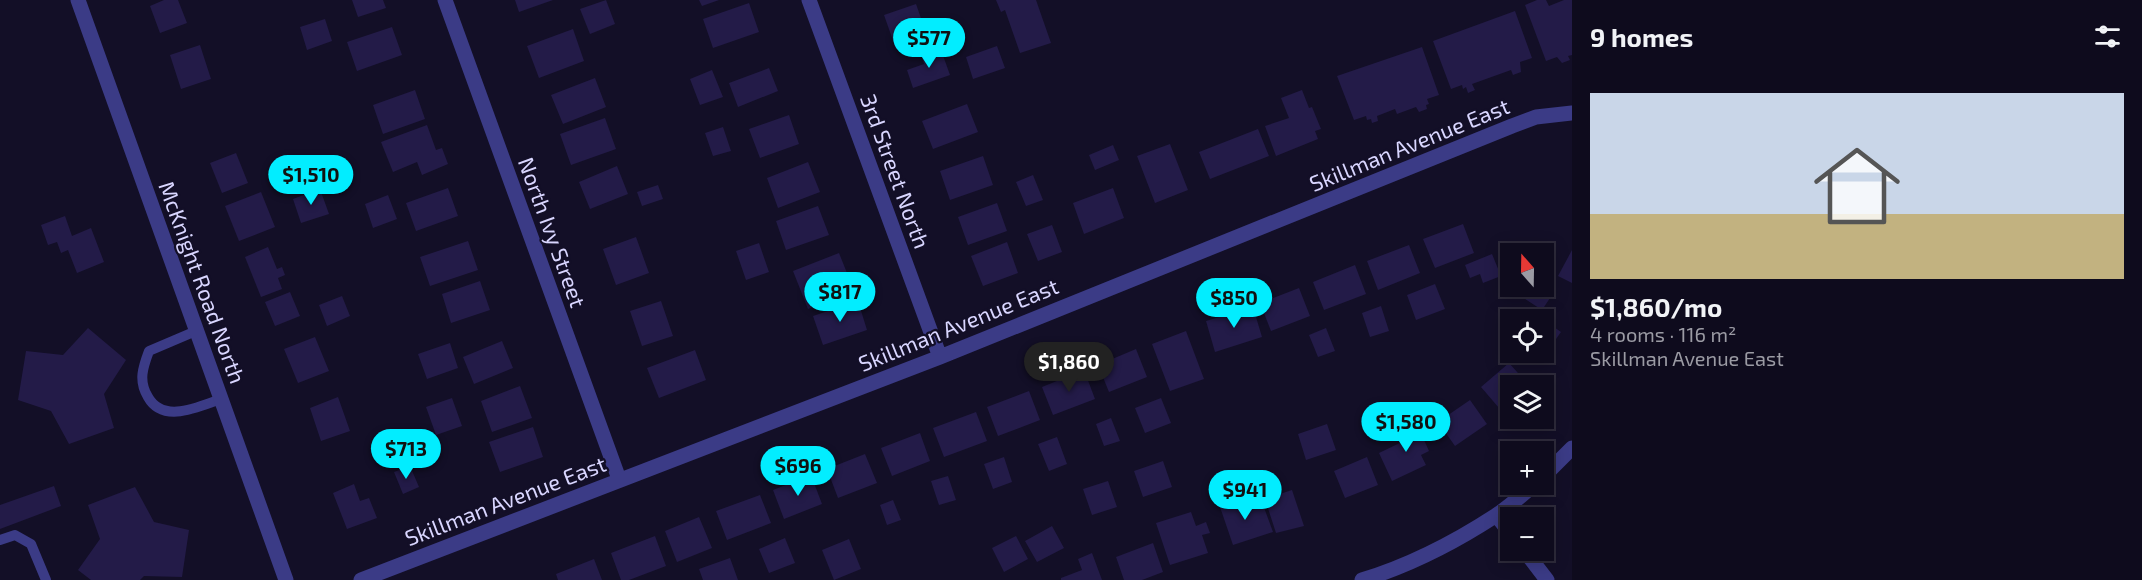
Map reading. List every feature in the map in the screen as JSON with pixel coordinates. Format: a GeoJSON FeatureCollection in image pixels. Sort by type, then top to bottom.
{"type":"FeatureCollection","features":[{"type":"Feature","properties":{"kind":"street","name":"McKnight Road North"},"geometry":{"type":"LineString","coordinates":[[78,0],[286,580]]}},
{"type":"Feature","properties":{"kind":"street","name":"North Ivy Street"},"geometry":{"type":"LineString","coordinates":[[445,0],[619,479]]}},
{"type":"Feature","properties":{"kind":"street","name":"3rd Street North"},"geometry":{"type":"LineString","coordinates":[[809,0],[940,357]]}},
{"type":"Feature","properties":{"kind":"street","name":"Skillman Avenue East"},"geometry":{"type":"LineString","coordinates":[[361,580],[940,357],[1520,123],[1536,117],[1572,113]]}},
{"type":"Feature","properties":{"kind":"street"},"geometry":{"type":"LineString","coordinates":[[1554,466],[1572,448]]}},
{"type":"Feature","properties":{"kind":"street"},"geometry":{"type":"LineString","coordinates":[[1362,580],[1383,574],[1444,545],[1497,516],[1522,495]]}},
{"type":"Feature","properties":{"kind":"street"},"geometry":{"type":"LineString","coordinates":[[1497,516],[1500,520]]}},
{"type":"Feature","properties":{"kind":"street"},"geometry":{"type":"LineString","coordinates":[[1532,561],[1547,580]]}},
{"type":"Feature","properties":{"kind":"lane"},"geometry":{"type":"LineString","coordinates":[[196,331],[148,351],[141,372],[144,390],[153,406],[166,411],[190,410],[221,399]]}},
{"type":"Feature","properties":{"kind":"lane"},"geometry":{"type":"LineString","coordinates":[[0,540],[15,535],[31,544],[46,580]]}},
{"type":"Feature","properties":{"kind":"building"},"geometry":{"type":"Polygon","coordinates":[[[164,0],[178,0],[187,23],[160,33],[150,6],[164,0]]]}},
{"type":"Feature","properties":{"kind":"building"},"geometry":{"type":"Polygon","coordinates":[[[352,0],[383,0],[386,8],[358,17],[352,0]]]}},
{"type":"Feature","properties":{"kind":"building"},"geometry":{"type":"Polygon","coordinates":[[[515,0],[553,0],[519,12],[515,0]]]}},
{"type":"Feature","properties":{"kind":"building"},"geometry":{"type":"Polygon","coordinates":[[[606,0],[615,24],[590,34],[580,9],[606,0]]]}},
{"type":"Feature","properties":{"kind":"building"},"geometry":{"type":"Polygon","coordinates":[[[699,0],[719,0],[702,6],[699,0]]]}},
{"type":"Feature","properties":{"kind":"building"},"geometry":{"type":"Polygon","coordinates":[[[996,0],[1036,0],[1051,43],[1020,53],[1005,10],[1001,12],[996,0]]]}},
{"type":"Feature","properties":{"kind":"building"},"geometry":{"type":"Polygon","coordinates":[[[1537,0],[1546,0],[1549,6],[1564,0],[1572,0],[1572,55],[1568,56],[1570,60],[1562,63],[1557,57],[1546,61],[1525,5],[1537,0]]]}},
{"type":"Feature","properties":{"kind":"building"},"geometry":{"type":"Polygon","coordinates":[[[749,3],[759,32],[713,48],[703,19],[749,3]]]}},
{"type":"Feature","properties":{"kind":"building"},"geometry":{"type":"Polygon","coordinates":[[[916,4],[928,38],[896,49],[884,15],[916,4]]]}},
{"type":"Feature","properties":{"kind":"building"},"geometry":{"type":"Polygon","coordinates":[[[1515,11],[1532,58],[1520,62],[1521,72],[1513,75],[1511,70],[1472,84],[1475,90],[1468,93],[1466,87],[1463,89],[1462,85],[1451,89],[1433,41],[1515,11]]]}},
{"type":"Feature","properties":{"kind":"building"},"geometry":{"type":"Polygon","coordinates":[[[325,19],[332,41],[307,50],[300,27],[325,19]]]}},
{"type":"Feature","properties":{"kind":"building"},"geometry":{"type":"Polygon","coordinates":[[[392,27],[402,55],[357,71],[347,42],[392,27]]]}},
{"type":"Feature","properties":{"kind":"building"},"geometry":{"type":"Polygon","coordinates":[[[573,29],[584,61],[539,78],[527,46],[573,29]]]}},
{"type":"Feature","properties":{"kind":"building"},"geometry":{"type":"Polygon","coordinates":[[[200,45],[211,79],[181,89],[170,55],[200,45]]]}},
{"type":"Feature","properties":{"kind":"building"},"geometry":{"type":"Polygon","coordinates":[[[997,46],[1005,68],[973,79],[966,57],[997,46]]]}},
{"type":"Feature","properties":{"kind":"building"},"geometry":{"type":"Polygon","coordinates":[[[940,47],[950,75],[913,88],[907,70],[924,64],[921,54],[940,47]]]}},
{"type":"Feature","properties":{"kind":"building"},"geometry":{"type":"Polygon","coordinates":[[[1422,47],[1439,95],[1427,99],[1429,104],[1426,105],[1427,109],[1419,112],[1416,107],[1397,114],[1395,109],[1377,116],[1378,121],[1372,123],[1371,119],[1367,120],[1366,116],[1354,120],[1337,76],[1422,47]]]}},
{"type":"Feature","properties":{"kind":"building"},"geometry":{"type":"Polygon","coordinates":[[[769,68],[778,91],[738,107],[729,83],[769,68]]]}},
{"type":"Feature","properties":{"kind":"building"},"geometry":{"type":"Polygon","coordinates":[[[712,70],[723,97],[700,105],[690,79],[712,70]]]}},
{"type":"Feature","properties":{"kind":"building"},"geometry":{"type":"Polygon","coordinates":[[[595,78],[606,107],[563,124],[551,95],[595,78]]]}},
{"type":"Feature","properties":{"kind":"building"},"geometry":{"type":"Polygon","coordinates":[[[415,90],[425,119],[383,134],[373,105],[415,90]]]}},
{"type":"Feature","properties":{"kind":"building"},"geometry":{"type":"Polygon","coordinates":[[[1302,90],[1321,129],[1315,131],[1318,139],[1276,156],[1265,126],[1289,118],[1281,98],[1302,90]]]}},
{"type":"Feature","properties":{"kind":"building"},"geometry":{"type":"Polygon","coordinates":[[[967,104],[978,132],[933,149],[922,121],[967,104]]]}},
{"type":"Feature","properties":{"kind":"building"},"geometry":{"type":"Polygon","coordinates":[[[789,115],[799,144],[760,158],[749,129],[789,115]]]}},
{"type":"Feature","properties":{"kind":"building"},"geometry":{"type":"Polygon","coordinates":[[[605,118],[616,149],[571,165],[560,134],[605,118]]]}},
{"type":"Feature","properties":{"kind":"building"},"geometry":{"type":"Polygon","coordinates":[[[427,125],[436,150],[442,148],[448,164],[422,175],[417,162],[393,172],[381,142],[427,125]]]}},
{"type":"Feature","properties":{"kind":"building"},"geometry":{"type":"Polygon","coordinates":[[[723,127],[731,151],[713,156],[705,133],[723,127]]]}},
{"type":"Feature","properties":{"kind":"building"},"geometry":{"type":"Polygon","coordinates":[[[1258,129],[1269,156],[1210,179],[1199,152],[1258,129]]]}},
{"type":"Feature","properties":{"kind":"building"},"geometry":{"type":"Polygon","coordinates":[[[1170,144],[1188,190],[1155,203],[1137,156],[1170,144]]]}},
{"type":"Feature","properties":{"kind":"building"},"geometry":{"type":"Polygon","coordinates":[[[1113,145],[1119,160],[1095,170],[1089,155],[1113,145]]]}},
{"type":"Feature","properties":{"kind":"building"},"geometry":{"type":"Polygon","coordinates":[[[236,153],[248,183],[222,193],[210,163],[236,153]]]}},
{"type":"Feature","properties":{"kind":"building"},"geometry":{"type":"Polygon","coordinates":[[[983,156],[993,185],[950,200],[940,171],[983,156]]]}},
{"type":"Feature","properties":{"kind":"building"},"geometry":{"type":"Polygon","coordinates":[[[808,162],[820,192],[778,208],[767,178],[808,162]]]}},
{"type":"Feature","properties":{"kind":"building"},"geometry":{"type":"Polygon","coordinates":[[[617,166],[628,194],[590,209],[579,182],[617,166]]]}},
{"type":"Feature","properties":{"kind":"building"},"geometry":{"type":"Polygon","coordinates":[[[1033,175],[1043,200],[1026,206],[1016,182],[1033,175]]]}},
{"type":"Feature","properties":{"kind":"building"},"geometry":{"type":"Polygon","coordinates":[[[658,185],[663,199],[642,206],[637,192],[658,185]]]}},
{"type":"Feature","properties":{"kind":"building"},"geometry":{"type":"Polygon","coordinates":[[[448,188],[458,216],[416,231],[406,203],[448,188]]]}},
{"type":"Feature","properties":{"kind":"building"},"geometry":{"type":"Polygon","coordinates":[[[1113,188],[1124,218],[1084,234],[1073,203],[1113,188]]]}},
{"type":"Feature","properties":{"kind":"building"},"geometry":{"type":"Polygon","coordinates":[[[320,189],[329,214],[301,223],[293,199],[320,189]]]}},
{"type":"Feature","properties":{"kind":"building"},"geometry":{"type":"Polygon","coordinates":[[[261,192],[275,227],[239,241],[225,206],[261,192]]]}},
{"type":"Feature","properties":{"kind":"building"},"geometry":{"type":"Polygon","coordinates":[[[388,195],[397,219],[373,228],[365,204],[388,195]]]}},
{"type":"Feature","properties":{"kind":"building"},"geometry":{"type":"Polygon","coordinates":[[[997,203],[1007,231],[968,245],[958,217],[997,203]]]}},
{"type":"Feature","properties":{"kind":"building"},"geometry":{"type":"Polygon","coordinates":[[[818,206],[829,235],[786,250],[776,221],[818,206]]]}},
{"type":"Feature","properties":{"kind":"building"},"geometry":{"type":"Polygon","coordinates":[[[65,216],[72,236],[91,228],[104,262],[77,273],[68,250],[61,253],[57,242],[48,245],[41,225],[65,216]]]}},
{"type":"Feature","properties":{"kind":"building"},"geometry":{"type":"Polygon","coordinates":[[[1463,224],[1474,253],[1435,268],[1423,239],[1463,224]]]}},
{"type":"Feature","properties":{"kind":"building"},"geometry":{"type":"Polygon","coordinates":[[[1052,225],[1062,252],[1038,261],[1027,234],[1052,225]]]}},
{"type":"Feature","properties":{"kind":"building"},"geometry":{"type":"Polygon","coordinates":[[[636,237],[649,273],[616,285],[603,249],[636,237]]]}},
{"type":"Feature","properties":{"kind":"building"},"geometry":{"type":"Polygon","coordinates":[[[468,241],[478,270],[430,286],[420,257],[468,241]]]}},
{"type":"Feature","properties":{"kind":"building"},"geometry":{"type":"Polygon","coordinates":[[[1007,242],[1018,273],[983,286],[971,256],[1007,242]]]}},
{"type":"Feature","properties":{"kind":"building"},"geometry":{"type":"Polygon","coordinates":[[[759,243],[769,272],[746,280],[736,251],[759,243]]]}},
{"type":"Feature","properties":{"kind":"building"},"geometry":{"type":"Polygon","coordinates":[[[1409,245],[1420,273],[1378,290],[1367,261],[1409,245]]]}},
{"type":"Feature","properties":{"kind":"building"},"geometry":{"type":"Polygon","coordinates":[[[268,247],[277,269],[282,267],[285,275],[278,278],[282,289],[261,297],[245,257],[268,247]]]}},
{"type":"Feature","properties":{"kind":"building"},"geometry":{"type":"Polygon","coordinates":[[[1572,250],[1572,283],[1558,276],[1572,250]]]}},
{"type":"Feature","properties":{"kind":"building"},"geometry":{"type":"Polygon","coordinates":[[[839,253],[849,278],[827,286],[832,299],[808,309],[793,271],[839,253]]]}},
{"type":"Feature","properties":{"kind":"building"},"geometry":{"type":"Polygon","coordinates":[[[1492,254],[1500,276],[1483,283],[1480,274],[1470,278],[1465,265],[1492,254]]]}},
{"type":"Feature","properties":{"kind":"building"},"geometry":{"type":"Polygon","coordinates":[[[1355,265],[1366,294],[1324,310],[1313,282],[1355,265]]]}},
{"type":"Feature","properties":{"kind":"building"},"geometry":{"type":"Polygon","coordinates":[[[480,281],[490,310],[451,323],[442,294],[480,281]]]}},
{"type":"Feature","properties":{"kind":"building"},"geometry":{"type":"Polygon","coordinates":[[[1435,284],[1445,309],[1416,320],[1407,295],[1435,284]]]}},
{"type":"Feature","properties":{"kind":"building"},"geometry":{"type":"Polygon","coordinates":[[[1299,288],[1310,316],[1271,331],[1260,303],[1299,288]]]}},
{"type":"Feature","properties":{"kind":"building"},"geometry":{"type":"Polygon","coordinates":[[[290,292],[300,316],[275,326],[265,302],[290,292]]]}},
{"type":"Feature","properties":{"kind":"building"},"geometry":{"type":"Polygon","coordinates":[[[342,296],[350,316],[327,326],[319,305],[342,296]]]}},
{"type":"Feature","properties":{"kind":"building"},"geometry":{"type":"Polygon","coordinates":[[[1522,297],[1551,297],[1540,309],[1522,297]]]}},
{"type":"Feature","properties":{"kind":"building"},"geometry":{"type":"Polygon","coordinates":[[[661,301],[673,336],[642,346],[630,311],[661,301]]]}},
{"type":"Feature","properties":{"kind":"building"},"geometry":{"type":"Polygon","coordinates":[[[858,301],[867,330],[823,345],[813,316],[858,301]]]}},
{"type":"Feature","properties":{"kind":"building"},"geometry":{"type":"Polygon","coordinates":[[[1381,306],[1389,331],[1370,337],[1362,313],[1381,306]]]}},
{"type":"Feature","properties":{"kind":"building"},"geometry":{"type":"Polygon","coordinates":[[[1253,307],[1262,337],[1215,352],[1206,321],[1253,307]]]}},
{"type":"Feature","properties":{"kind":"building"},"geometry":{"type":"Polygon","coordinates":[[[1554,327],[1561,332],[1554,342],[1554,327]]]}},
{"type":"Feature","properties":{"kind":"building"},"geometry":{"type":"Polygon","coordinates":[[[88,328],[126,360],[104,394],[114,428],[69,444],[51,411],[18,400],[26,351],[63,355],[88,328]]]}},
{"type":"Feature","properties":{"kind":"building"},"geometry":{"type":"Polygon","coordinates":[[[1326,328],[1335,351],[1318,357],[1309,335],[1326,328]]]}},
{"type":"Feature","properties":{"kind":"building"},"geometry":{"type":"Polygon","coordinates":[[[1186,331],[1204,379],[1170,391],[1152,344],[1186,331]]]}},
{"type":"Feature","properties":{"kind":"building"},"geometry":{"type":"Polygon","coordinates":[[[315,337],[329,371],[298,383],[284,349],[315,337]]]}},
{"type":"Feature","properties":{"kind":"building"},"geometry":{"type":"Polygon","coordinates":[[[502,341],[513,368],[474,384],[463,357],[502,341]]]}},
{"type":"Feature","properties":{"kind":"building"},"geometry":{"type":"Polygon","coordinates":[[[450,343],[458,368],[427,379],[418,354],[450,343]]]}},
{"type":"Feature","properties":{"kind":"building"},"geometry":{"type":"Polygon","coordinates":[[[1136,349],[1147,377],[1109,392],[1098,365],[1136,349]]]}},
{"type":"Feature","properties":{"kind":"building"},"geometry":{"type":"Polygon","coordinates":[[[695,350],[706,380],[659,398],[647,368],[695,350]]]}},
{"type":"Feature","properties":{"kind":"building"},"geometry":{"type":"Polygon","coordinates":[[[1509,363],[1520,375],[1500,375],[1499,408],[1481,387],[1509,363]]]}},
{"type":"Feature","properties":{"kind":"building"},"geometry":{"type":"Polygon","coordinates":[[[1084,370],[1095,399],[1053,415],[1042,387],[1084,370]]]}},
{"type":"Feature","properties":{"kind":"building"},"geometry":{"type":"Polygon","coordinates":[[[520,386],[532,418],[492,432],[481,401],[520,386]]]}},
{"type":"Feature","properties":{"kind":"building"},"geometry":{"type":"Polygon","coordinates":[[[1029,391],[1040,420],[998,436],[987,407],[1029,391]]]}},
{"type":"Feature","properties":{"kind":"building"},"geometry":{"type":"Polygon","coordinates":[[[338,397],[350,431],[321,441],[310,408],[338,397]]]}},
{"type":"Feature","properties":{"kind":"building"},"geometry":{"type":"Polygon","coordinates":[[[452,398],[462,426],[436,435],[426,407],[452,398]]]}},
{"type":"Feature","properties":{"kind":"building"},"geometry":{"type":"Polygon","coordinates":[[[1161,398],[1171,423],[1145,433],[1135,408],[1161,398]]]}},
{"type":"Feature","properties":{"kind":"building"},"geometry":{"type":"Polygon","coordinates":[[[1470,400],[1487,424],[1455,446],[1438,422],[1470,400]]]}},
{"type":"Feature","properties":{"kind":"building"},"geometry":{"type":"Polygon","coordinates":[[[976,412],[987,441],[944,457],[933,428],[976,412]]]}},
{"type":"Feature","properties":{"kind":"building"},"geometry":{"type":"Polygon","coordinates":[[[1111,418],[1120,441],[1104,446],[1096,424],[1111,418]]]}},
{"type":"Feature","properties":{"kind":"building"},"geometry":{"type":"Polygon","coordinates":[[[1415,420],[1429,451],[1421,455],[1426,465],[1392,481],[1379,453],[1408,439],[1402,426],[1415,420]]]}},
{"type":"Feature","properties":{"kind":"building"},"geometry":{"type":"Polygon","coordinates":[[[1327,424],[1336,450],[1306,460],[1298,434],[1327,424]]]}},
{"type":"Feature","properties":{"kind":"building"},"geometry":{"type":"Polygon","coordinates":[[[533,427],[543,457],[500,472],[489,442],[533,427]]]}},
{"type":"Feature","properties":{"kind":"building"},"geometry":{"type":"Polygon","coordinates":[[[920,433],[930,461],[892,476],[881,448],[920,433]]]}},
{"type":"Feature","properties":{"kind":"building"},"geometry":{"type":"Polygon","coordinates":[[[1057,437],[1067,464],[1049,471],[1038,444],[1057,437]]]}},
{"type":"Feature","properties":{"kind":"building"},"geometry":{"type":"Polygon","coordinates":[[[865,454],[877,483],[838,498],[827,469],[865,454]]]}},
{"type":"Feature","properties":{"kind":"building"},"geometry":{"type":"Polygon","coordinates":[[[1004,457],[1012,482],[993,489],[984,464],[1004,457]]]}},
{"type":"Feature","properties":{"kind":"building"},"geometry":{"type":"Polygon","coordinates":[[[1367,457],[1378,485],[1345,498],[1334,471],[1367,457]]]}},
{"type":"Feature","properties":{"kind":"building"},"geometry":{"type":"Polygon","coordinates":[[[1163,461],[1172,487],[1143,497],[1134,471],[1163,461]]]}},
{"type":"Feature","properties":{"kind":"building"},"geometry":{"type":"Polygon","coordinates":[[[410,466],[419,487],[403,494],[394,472],[410,466]]]}},
{"type":"Feature","properties":{"kind":"building"},"geometry":{"type":"Polygon","coordinates":[[[811,475],[822,504],[784,519],[773,490],[811,475]]]}},
{"type":"Feature","properties":{"kind":"building"},"geometry":{"type":"Polygon","coordinates":[[[948,476],[956,500],[939,505],[931,481],[948,476]]]}},
{"type":"Feature","properties":{"kind":"building"},"geometry":{"type":"Polygon","coordinates":[[[1108,481],[1117,507],[1092,515],[1083,489],[1108,481]]]}},
{"type":"Feature","properties":{"kind":"building"},"geometry":{"type":"Polygon","coordinates":[[[354,484],[360,501],[369,498],[377,518],[347,529],[333,493],[354,484]]]}},
{"type":"Feature","properties":{"kind":"building"},"geometry":{"type":"Polygon","coordinates":[[[54,486],[61,506],[0,529],[0,505],[54,486]]]}},
{"type":"Feature","properties":{"kind":"building"},"geometry":{"type":"Polygon","coordinates":[[[135,487],[154,522],[189,530],[182,577],[144,576],[140,580],[91,580],[78,570],[100,539],[88,505],[135,487]]]}},
{"type":"Feature","properties":{"kind":"building"},"geometry":{"type":"Polygon","coordinates":[[[1292,490],[1304,526],[1276,533],[1265,499],[1292,490]]]}},
{"type":"Feature","properties":{"kind":"building"},"geometry":{"type":"Polygon","coordinates":[[[760,495],[771,523],[727,540],[716,511],[760,495]]]}},
{"type":"Feature","properties":{"kind":"building"},"geometry":{"type":"Polygon","coordinates":[[[1236,498],[1240,510],[1262,502],[1273,532],[1233,545],[1219,504],[1236,498]]]}},
{"type":"Feature","properties":{"kind":"building"},"geometry":{"type":"Polygon","coordinates":[[[893,500],[901,520],[887,525],[880,505],[893,500]]]}},
{"type":"Feature","properties":{"kind":"building"},"geometry":{"type":"Polygon","coordinates":[[[1191,512],[1196,526],[1206,522],[1210,533],[1202,535],[1208,553],[1170,565],[1156,523],[1191,512]]]}},
{"type":"Feature","properties":{"kind":"building"},"geometry":{"type":"Polygon","coordinates":[[[699,517],[712,548],[677,562],[665,531],[699,517]]]}},
{"type":"Feature","properties":{"kind":"building"},"geometry":{"type":"Polygon","coordinates":[[[1052,526],[1064,548],[1037,562],[1025,541],[1052,526]]]}},
{"type":"Feature","properties":{"kind":"building"},"geometry":{"type":"Polygon","coordinates":[[[655,536],[666,566],[629,580],[621,580],[611,553],[655,536]]]}},
{"type":"Feature","properties":{"kind":"building"},"geometry":{"type":"Polygon","coordinates":[[[1016,536],[1028,559],[1004,572],[992,548],[1016,536]]]}},
{"type":"Feature","properties":{"kind":"building"},"geometry":{"type":"Polygon","coordinates":[[[785,538],[795,563],[769,573],[759,549],[785,538]]]}},
{"type":"Feature","properties":{"kind":"building"},"geometry":{"type":"Polygon","coordinates":[[[849,539],[861,569],[834,580],[822,550],[849,539]]]}},
{"type":"Feature","properties":{"kind":"building"},"geometry":{"type":"Polygon","coordinates":[[[1153,543],[1163,572],[1142,580],[1124,580],[1116,557],[1153,543]]]}},
{"type":"Feature","properties":{"kind":"building"},"geometry":{"type":"Polygon","coordinates":[[[1092,553],[1102,580],[1061,580],[1061,578],[1082,570],[1078,559],[1092,553]]]}},
{"type":"Feature","properties":{"kind":"building"},"geometry":{"type":"Polygon","coordinates":[[[730,558],[738,580],[703,580],[699,569],[730,558]]]}},
{"type":"Feature","properties":{"kind":"building"},"geometry":{"type":"Polygon","coordinates":[[[594,559],[602,580],[558,580],[556,574],[594,559]]]}}]}
